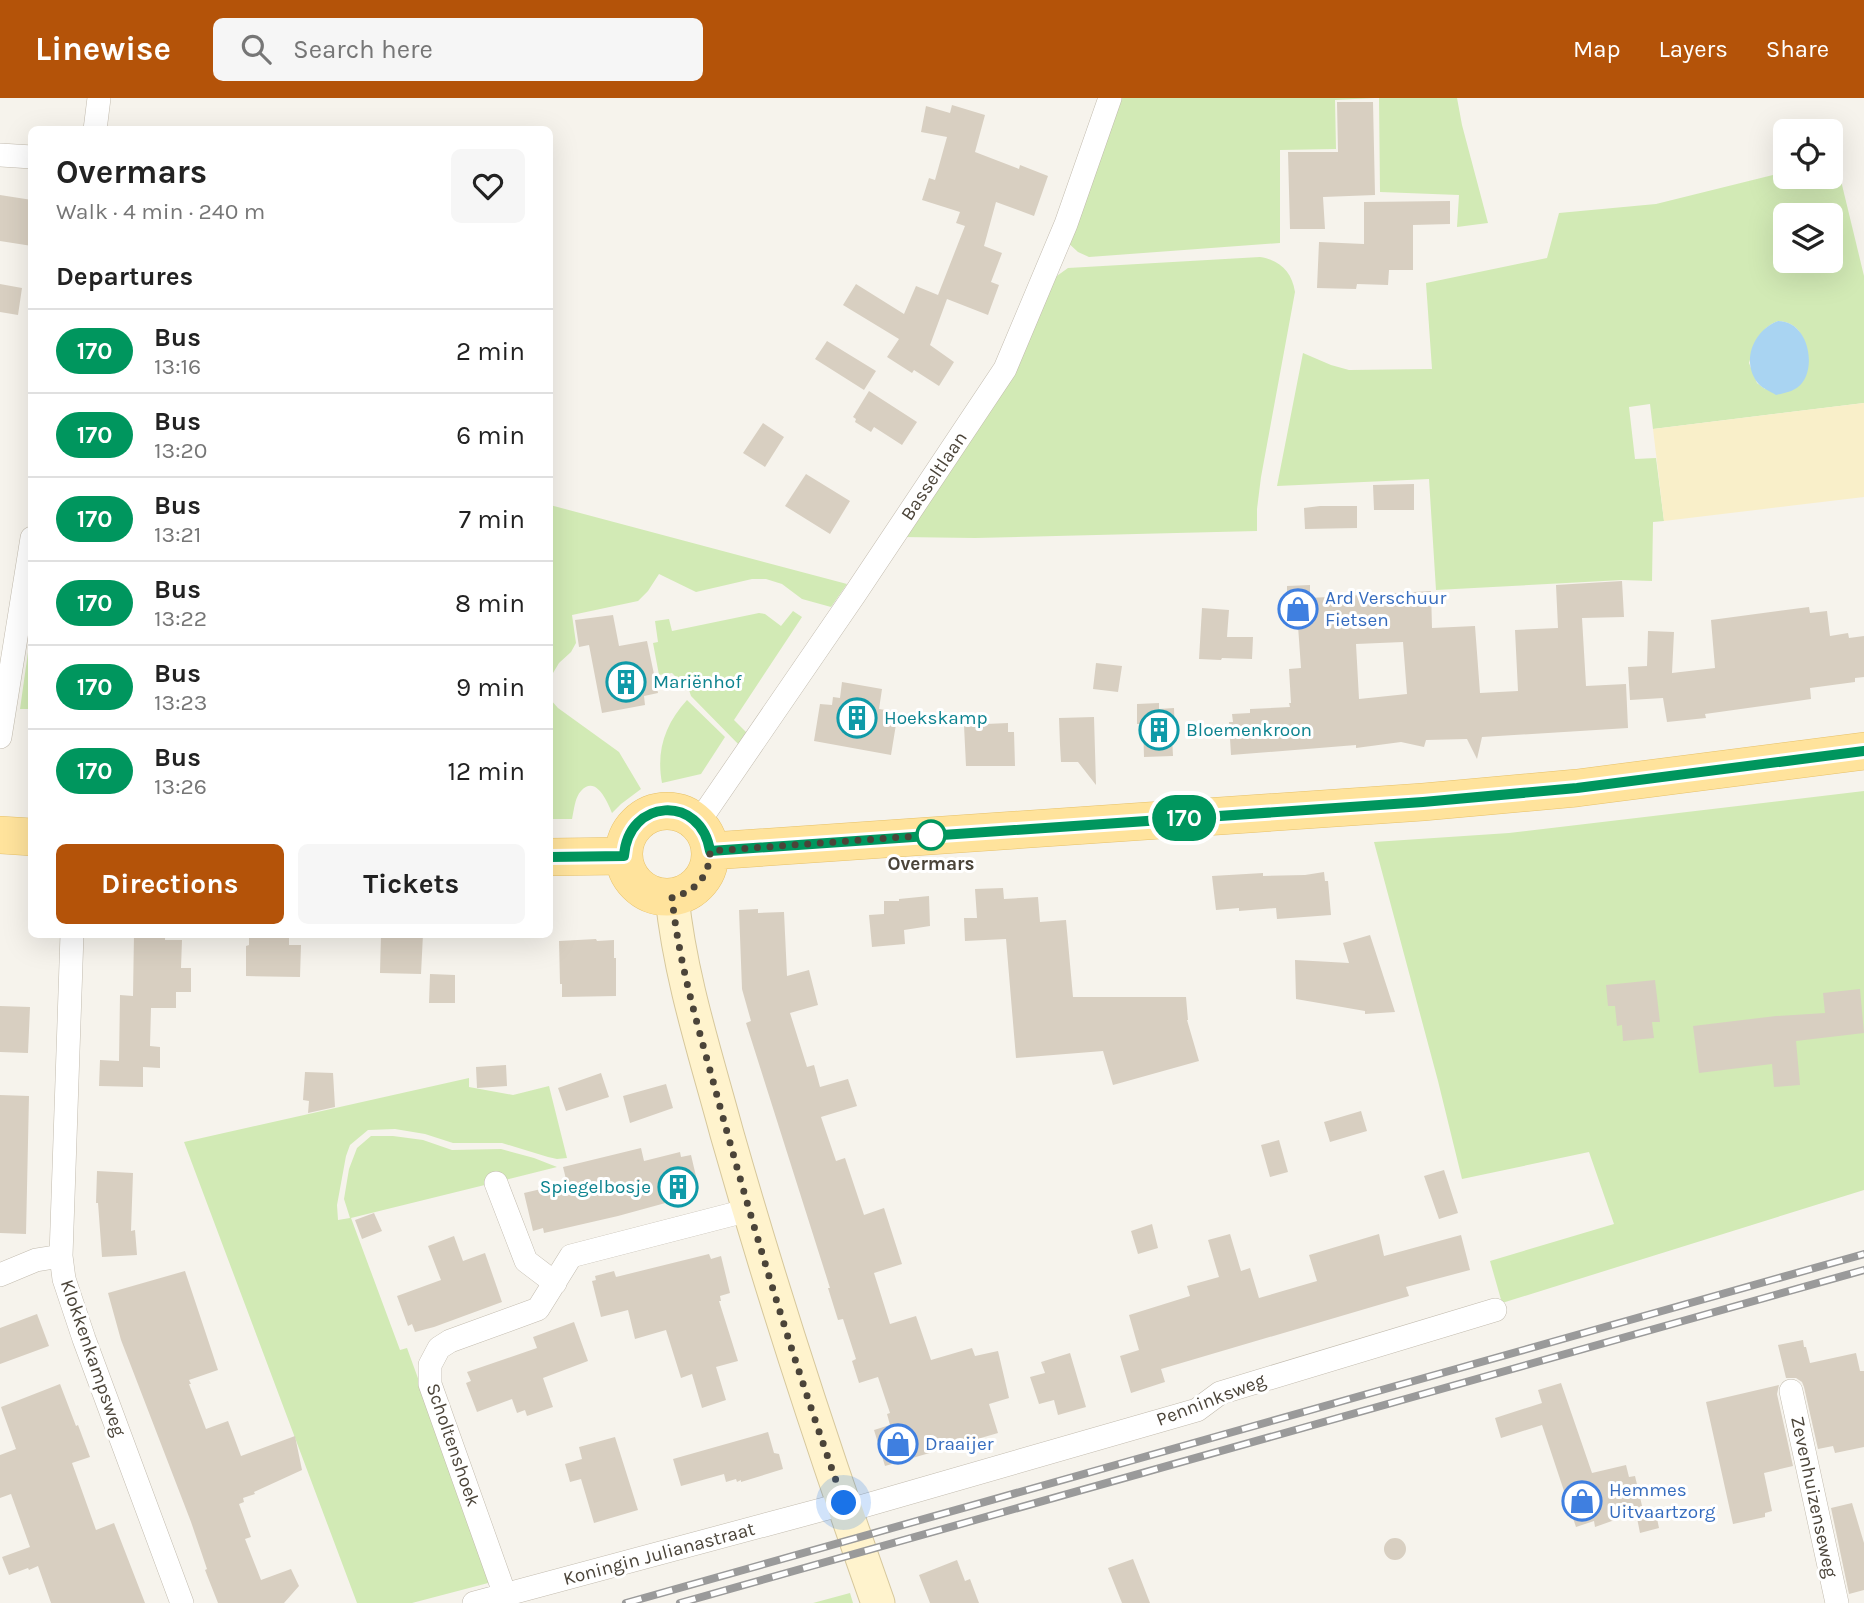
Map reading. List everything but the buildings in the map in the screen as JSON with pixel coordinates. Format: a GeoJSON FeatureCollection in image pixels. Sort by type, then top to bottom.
{"type":"FeatureCollection","features":[{"type":"Feature","properties":{"kind":"main road"},"geometry":{"type":"LineString","coordinates":[[704,837],[1423,802],[1577,788],[1864,751]]}},
{"type":"Feature","properties":{"kind":"main road"},"geometry":{"type":"LineString","coordinates":[[670,810],[690,817],[704,837],[708,867],[700,881],[688,892],[672,897],[660,896],[649,893],[631,878],[624,856],[625,845],[628,835],[641,819],[650,814],[670,810]]}},
{"type":"Feature","properties":{"kind":"main road"},"geometry":{"type":"LineString","coordinates":[[0,835],[28,837]]}},
{"type":"Feature","properties":{"kind":"main road"},"geometry":{"type":"LineString","coordinates":[[553,857],[624,856]]}},
{"type":"Feature","properties":{"kind":"main road"},"geometry":{"type":"LineString","coordinates":[[672,897],[693,1006],[749,1210],[794,1359],[878,1603]]}},
{"type":"Feature","properties":{"kind":"street"},"geometry":{"type":"LineString","coordinates":[[96,126],[99,98]]}},
{"type":"Feature","properties":{"kind":"street","name":"Basseltlaan"},"geometry":{"type":"LineString","coordinates":[[704,837],[855,594],[1005,369],[1066,224],[1110,98]]}},
{"type":"Feature","properties":{"kind":"street"},"geometry":{"type":"LineString","coordinates":[[0,155],[28,157]]}},
{"type":"Feature","properties":{"kind":"street"},"geometry":{"type":"LineString","coordinates":[[0,737],[28,563]]}},
{"type":"Feature","properties":{"kind":"street","name":"Klokkenkampsweg"},"geometry":{"type":"LineString","coordinates":[[72,938],[61,1256],[64,1279],[182,1603]]}},
{"type":"Feature","properties":{"kind":"street"},"geometry":{"type":"LineString","coordinates":[[496,1183],[526,1261],[555,1283]]}},
{"type":"Feature","properties":{"kind":"street","name":"Scholtenshoek"},"geometry":{"type":"LineString","coordinates":[[505,1595],[430,1384],[428,1371],[435,1353],[444,1344],[538,1309],[571,1256],[749,1210]]}},
{"type":"Feature","properties":{"kind":"street"},"geometry":{"type":"LineString","coordinates":[[0,1275],[36,1260],[61,1256]]}},
{"type":"Feature","properties":{"kind":"street","name":"Penninksweg"},"geometry":{"type":"LineString","coordinates":[[845,1507],[1197,1409],[1220,1393],[1495,1310]]}},
{"type":"Feature","properties":{"kind":"street","name":"Zevenhuizenseweg"},"geometry":{"type":"LineString","coordinates":[[1791,1391],[1837,1603]]}},
{"type":"Feature","properties":{"kind":"street","name":"Koningin Julianastraat"},"geometry":{"type":"LineString","coordinates":[[474,1603],[812,1513],[845,1507]]}},
{"type":"Feature","properties":{"kind":"green space"},"geometry":{"type":"Polygon","coordinates":[[[1117,98],[1375,98],[1335,100],[1336,149],[1280,150],[1280,243],[1089,257],[1078,252],[1066,241],[1117,98]]]}},
{"type":"Feature","properties":{"kind":"green space"},"geometry":{"type":"Polygon","coordinates":[[[1379,98],[1457,98],[1488,223],[1457,227],[1459,195],[1380,192],[1379,98]]]}},
{"type":"Feature","properties":{"kind":"green space"},"geometry":{"type":"Polygon","coordinates":[[[1773,175],[1773,189],[1843,189],[1864,276],[1864,403],[1653,429],[1650,404],[1629,407],[1635,459],[1656,458],[1664,521],[1653,522],[1652,581],[1622,580],[1436,590],[1429,479],[1277,486],[1303,353],[1349,370],[1432,369],[1426,283],[1547,258],[1559,213],[1656,204],[1773,175]],[[1778,321],[1766,328],[1749,363],[1757,383],[1765,389],[1808,369],[1803,338],[1794,326],[1778,321]]]}},
{"type":"Feature","properties":{"kind":"green space"},"geometry":{"type":"Polygon","coordinates":[[[1260,257],[1284,268],[1295,292],[1261,477],[1257,531],[975,538],[901,537],[1054,278],[1068,268],[1260,257]]]}},
{"type":"Feature","properties":{"kind":"green space"},"geometry":{"type":"Polygon","coordinates":[[[553,506],[847,584],[831,607],[802,599],[782,584],[766,579],[752,579],[696,592],[659,574],[638,601],[572,615],[576,643],[553,673],[553,506]]]}},
{"type":"Feature","properties":{"kind":"green space"},"geometry":{"type":"Polygon","coordinates":[[[793,611],[802,617],[734,720],[751,737],[743,749],[672,673],[659,675],[653,643],[658,642],[655,621],[669,619],[672,631],[759,613],[765,614],[781,626],[793,611]]]}},
{"type":"Feature","properties":{"kind":"green space"},"geometry":{"type":"Polygon","coordinates":[[[28,652],[28,709],[20,709],[28,652]]]}},
{"type":"Feature","properties":{"kind":"green space"},"geometry":{"type":"Polygon","coordinates":[[[687,700],[725,737],[701,774],[662,783],[660,760],[664,738],[679,709],[687,700]]]}},
{"type":"Feature","properties":{"kind":"green space"},"geometry":{"type":"Polygon","coordinates":[[[553,702],[619,752],[641,789],[612,813],[601,792],[592,786],[586,787],[579,794],[572,819],[553,819],[553,702]]]}},
{"type":"Feature","properties":{"kind":"green space"},"geometry":{"type":"Polygon","coordinates":[[[1864,791],[1864,1190],[1502,1303],[1490,1261],[1614,1224],[1589,1152],[1462,1179],[1374,842],[1509,833],[1864,791]]]}},
{"type":"Feature","properties":{"kind":"green space"},"geometry":{"type":"Polygon","coordinates":[[[469,1078],[469,1087],[513,1095],[549,1086],[567,1158],[548,1157],[502,1143],[453,1143],[425,1134],[395,1129],[368,1130],[350,1145],[337,1205],[338,1220],[350,1218],[344,1199],[349,1169],[357,1148],[371,1136],[423,1140],[452,1150],[501,1149],[557,1167],[351,1218],[400,1350],[407,1348],[492,1582],[412,1603],[357,1603],[184,1142],[469,1078]]]}},
{"type":"Feature","properties":{"kind":"green space"},"geometry":{"type":"Polygon","coordinates":[[[850,1593],[853,1603],[813,1603],[850,1593]]]}},
{"type":"Feature","properties":{"kind":"sand"},"geometry":{"type":"Polygon","coordinates":[[[1864,403],[1864,497],[1664,521],[1653,429],[1864,403]]]}},
{"type":"Feature","properties":{"kind":"water"},"geometry":{"type":"Polygon","coordinates":[[[1778,321],[1789,323],[1797,329],[1808,348],[1809,360],[1804,380],[1798,387],[1776,395],[1757,382],[1752,373],[1750,355],[1762,331],[1778,321]]]}},
{"type":"Feature","properties":{"kind":"railway"},"geometry":{"type":"LineString","coordinates":[[626,1603],[1864,1254]]}},
{"type":"Feature","properties":{"kind":"railway"},"geometry":{"type":"LineString","coordinates":[[680,1603],[1864,1270]]}},
{"type":"Feature","properties":{"kind":"bus line","name":"170"},"geometry":{"type":"LineString","coordinates":[[553,857],[624,856],[628,835],[641,819],[650,814],[670,810],[680,812],[698,823],[707,836],[710,851],[1423,802],[1577,788],[1864,751]]}},
{"type":"Feature","properties":{"kind":"place","name":"Ard Verschuur Fietsen"},"geometry":{"type":"Point","coordinates":[1298,609]}},
{"type":"Feature","properties":{"kind":"place","name":"Mariënhof"},"geometry":{"type":"Point","coordinates":[626,682]}},
{"type":"Feature","properties":{"kind":"place","name":"Hoekskamp"},"geometry":{"type":"Point","coordinates":[857,718]}},
{"type":"Feature","properties":{"kind":"place","name":"Bloemenkroon"},"geometry":{"type":"Point","coordinates":[1159,730]}},
{"type":"Feature","properties":{"kind":"place","name":"Overmars"},"geometry":{"type":"Point","coordinates":[931,835]}},
{"type":"Feature","properties":{"kind":"place","name":"Spiegelbosje"},"geometry":{"type":"Point","coordinates":[678,1187]}},
{"type":"Feature","properties":{"kind":"place","name":"Draaijer"},"geometry":{"type":"Point","coordinates":[898,1444]}},
{"type":"Feature","properties":{"kind":"place","name":"Hemmes Uitvaartzorg"},"geometry":{"type":"Point","coordinates":[1582,1501]}},
{"type":"Feature","properties":{"kind":"route"},"geometry":{"type":"LineString","coordinates":[[844,1503],[794,1359],[743,1188],[693,1006],[672,897],[688,892],[700,881],[708,867],[710,851],[931,835]]}}]}
